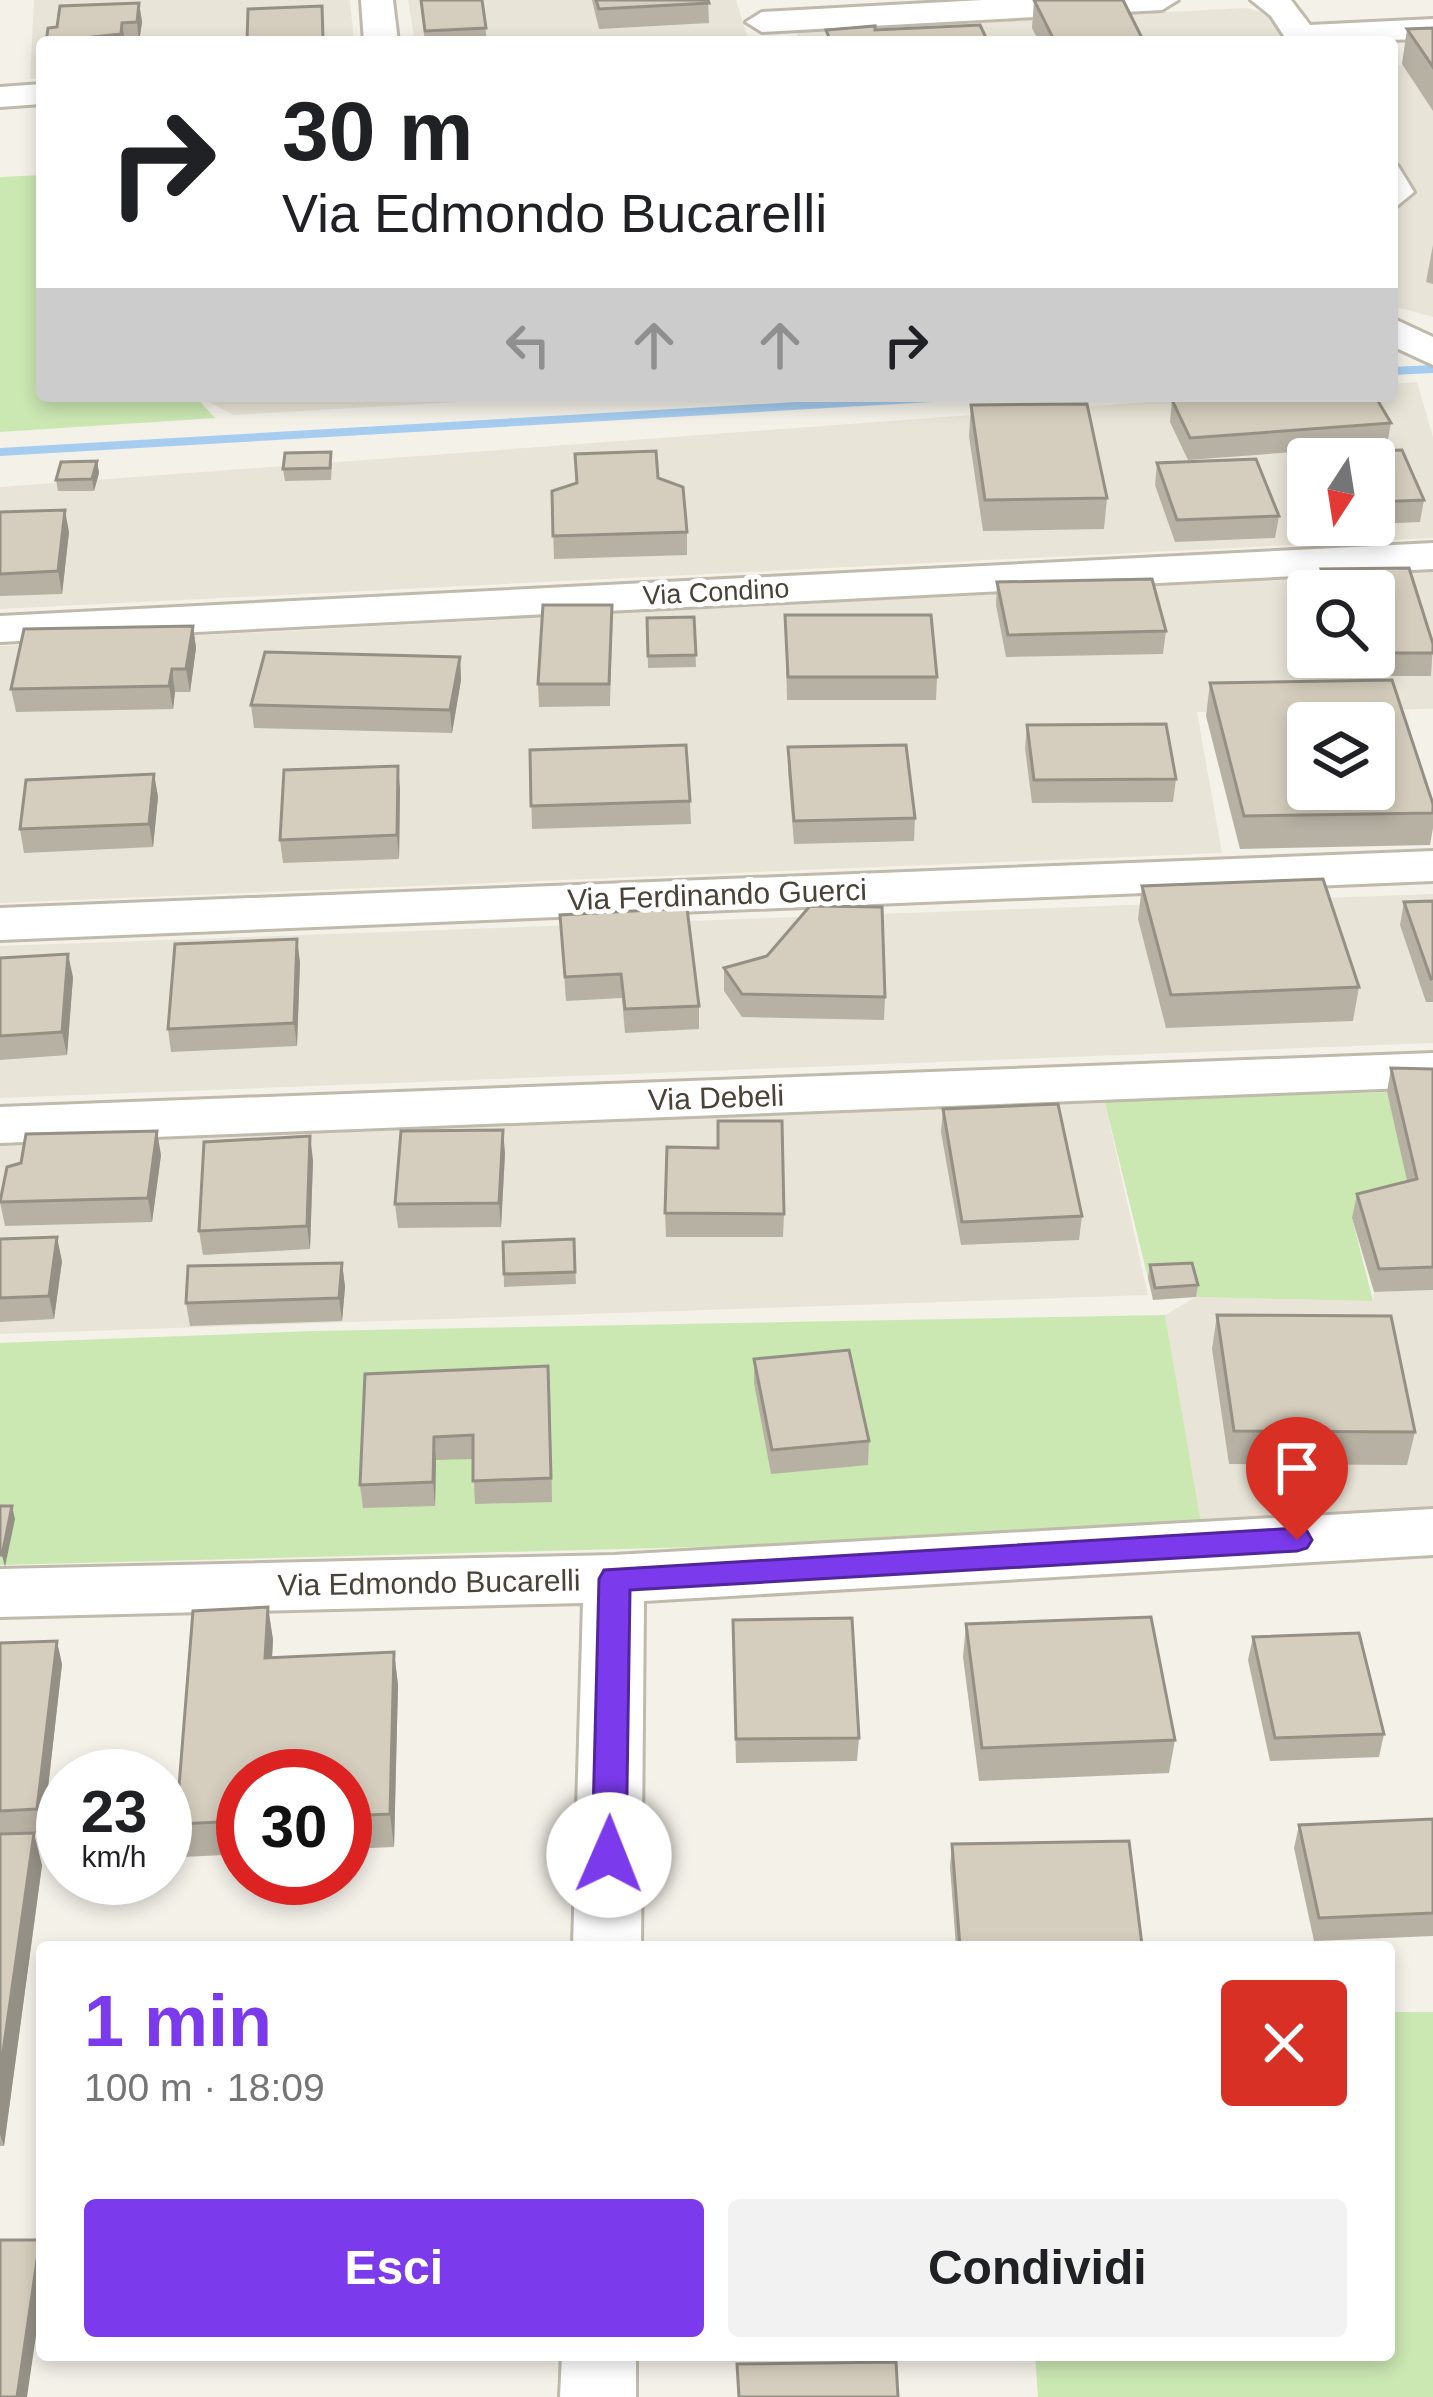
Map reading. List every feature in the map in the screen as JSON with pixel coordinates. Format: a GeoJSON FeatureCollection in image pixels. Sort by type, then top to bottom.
{"type":"FeatureCollection","features":[{"type":"Feature","properties":{"kind":"street"},"geometry":{"type":"LineString","coordinates":[[377,0],[380,36]]}},
{"type":"Feature","properties":{"kind":"street"},"geometry":{"type":"LineString","coordinates":[[761,21],[1162,0]]}},
{"type":"Feature","properties":{"kind":"street"},"geometry":{"type":"LineString","coordinates":[[1268,0],[1283,9],[1302,36]]}},
{"type":"Feature","properties":{"kind":"street"},"geometry":{"type":"LineString","coordinates":[[1332,36],[1433,29]]}},
{"type":"Feature","properties":{"kind":"street"},"geometry":{"type":"LineString","coordinates":[[0,97],[36,94]]}},
{"type":"Feature","properties":{"kind":"street","name":"Via Condino"},"geometry":{"type":"LineString","coordinates":[[0,629],[1433,556]]}},
{"type":"Feature","properties":{"kind":"street","name":"Via Ferdinando Guerci"},"geometry":{"type":"LineString","coordinates":[[0,924],[1433,866]]}},
{"type":"Feature","properties":{"kind":"street","name":"Via Debeli"},"geometry":{"type":"LineString","coordinates":[[0,1125],[1433,1070]]}},
{"type":"Feature","properties":{"kind":"street","name":"Via Edmondo Bucarelli"},"geometry":{"type":"LineString","coordinates":[[0,1593],[614,1579],[1433,1532]]}},
{"type":"Feature","properties":{"kind":"street"},"geometry":{"type":"LineString","coordinates":[[607,1941],[614,1579]]}},
{"type":"Feature","properties":{"kind":"street"},"geometry":{"type":"LineString","coordinates":[[598,2397],[599,2361]]}},
{"type":"Feature","properties":{"kind":"shaded area"},"geometry":{"type":"Polygon","coordinates":[[[34,0],[350,0],[353,36],[36,36],[36,78],[30,79],[34,0]]]}},
{"type":"Feature","properties":{"kind":"shaded area"},"geometry":{"type":"Polygon","coordinates":[[[408,0],[736,0],[747,36],[414,36],[408,0]]]}},
{"type":"Feature","properties":{"kind":"shaded area"},"geometry":{"type":"Polygon","coordinates":[[[1246,8],[1269,14],[1286,36],[797,36],[796,31],[1246,8]]]}},
{"type":"Feature","properties":{"kind":"shaded area"},"geometry":{"type":"Polygon","coordinates":[[[1433,64],[1433,317],[1398,308],[1398,66],[1433,64]]]}},
{"type":"Feature","properties":{"kind":"shaded area"},"geometry":{"type":"Polygon","coordinates":[[[1417,382],[1433,437],[1433,538],[1395,540],[1395,438],[1287,438],[1287,545],[0,609],[0,487],[1146,402],[1398,402],[1398,384],[1417,382]]]}},
{"type":"Feature","properties":{"kind":"shaded area"},"geometry":{"type":"Polygon","coordinates":[[[210,402],[458,402],[233,415],[210,402]]]}},
{"type":"Feature","properties":{"kind":"shaded area"},"geometry":{"type":"Polygon","coordinates":[[[1433,571],[1433,709],[1395,709],[1395,702],[1287,702],[1287,711],[1197,712],[1222,853],[0,903],[0,646],[1287,579],[1287,678],[1395,678],[1395,573],[1433,571]]]}},
{"type":"Feature","properties":{"kind":"shaded area"},"geometry":{"type":"Polygon","coordinates":[[[1433,894],[1433,1043],[0,1098],[0,946],[1433,894]]]}},
{"type":"Feature","properties":{"kind":"shaded area"},"geometry":{"type":"Polygon","coordinates":[[[1104,1099],[1148,1295],[0,1334],[0,1144],[1104,1099]]]}},
{"type":"Feature","properties":{"kind":"shaded area"},"geometry":{"type":"Polygon","coordinates":[[[1433,1290],[1433,1531],[1203,1534],[1165,1315],[1196,1297],[1373,1301],[1374,1292],[1433,1290]]]}},
{"type":"Feature","properties":{"kind":"green space"},"geometry":{"type":"Polygon","coordinates":[[[36,175],[36,402],[200,402],[215,418],[0,432],[0,177],[36,175]]]}},
{"type":"Feature","properties":{"kind":"green space"},"geometry":{"type":"Polygon","coordinates":[[[1387,1092],[1412,1202],[1352,1218],[1373,1301],[1196,1297],[1190,1275],[1148,1278],[1104,1099],[1387,1092]]]}},
{"type":"Feature","properties":{"kind":"green space"},"geometry":{"type":"Polygon","coordinates":[[[1165,1315],[1203,1534],[0,1565],[0,1343],[314,1331],[1165,1315]]]}},
{"type":"Feature","properties":{"kind":"green space"},"geometry":{"type":"Polygon","coordinates":[[[1395,2012],[1433,2012],[1433,2397],[1038,2397],[1035,2361],[1395,2361],[1395,2012]]]}},
{"type":"Feature","properties":{"kind":"building"},"geometry":{"type":"Polygon","coordinates":[[[421,0],[482,0],[486,28],[425,31],[421,0]]]}},
{"type":"Feature","properties":{"kind":"building"},"geometry":{"type":"Polygon","coordinates":[[[596,0],[708,0],[709,3],[599,9],[596,0]]]}},
{"type":"Feature","properties":{"kind":"building"},"geometry":{"type":"Polygon","coordinates":[[[1034,0],[1123,0],[1141,36],[1052,36],[1034,0]]]}},
{"type":"Feature","properties":{"kind":"building"},"geometry":{"type":"Polygon","coordinates":[[[139,3],[137,22],[122,23],[121,34],[47,36],[48,28],[57,27],[60,6],[139,3]]]}},
{"type":"Feature","properties":{"kind":"building"},"geometry":{"type":"Polygon","coordinates":[[[322,6],[323,36],[247,36],[248,9],[322,6]]]}},
{"type":"Feature","properties":{"kind":"building"},"geometry":{"type":"Polygon","coordinates":[[[980,25],[985,36],[828,36],[826,30],[875,26],[875,30],[980,25]]]}},
{"type":"Feature","properties":{"kind":"building"},"geometry":{"type":"Polygon","coordinates":[[[1433,28],[1433,67],[1407,29],[1433,28]]]}},
{"type":"Feature","properties":{"kind":"building"},"geometry":{"type":"Polygon","coordinates":[[[1173,402],[1379,402],[1391,423],[1190,438],[1173,402]]]}},
{"type":"Feature","properties":{"kind":"building"},"geometry":{"type":"Polygon","coordinates":[[[1087,404],[1107,498],[985,500],[971,405],[1087,404]]]}},
{"type":"Feature","properties":{"kind":"building"},"geometry":{"type":"Polygon","coordinates":[[[1395,450],[1402,450],[1424,500],[1395,501],[1395,450]]]}},
{"type":"Feature","properties":{"kind":"building"},"geometry":{"type":"Polygon","coordinates":[[[656,451],[658,478],[683,487],[687,532],[553,536],[552,491],[577,483],[575,454],[656,451]]]}},
{"type":"Feature","properties":{"kind":"building"},"geometry":{"type":"Polygon","coordinates":[[[331,452],[330,468],[283,469],[285,453],[331,452]]]}},
{"type":"Feature","properties":{"kind":"building"},"geometry":{"type":"Polygon","coordinates":[[[1256,459],[1279,516],[1177,520],[1157,463],[1256,459]]]}},
{"type":"Feature","properties":{"kind":"building"},"geometry":{"type":"Polygon","coordinates":[[[97,461],[92,479],[56,480],[61,462],[97,461]]]}},
{"type":"Feature","properties":{"kind":"building"},"geometry":{"type":"Polygon","coordinates":[[[65,510],[58,571],[0,574],[0,512],[65,510]]]}},
{"type":"Feature","properties":{"kind":"building"},"geometry":{"type":"Polygon","coordinates":[[[1409,568],[1433,653],[1395,653],[1395,570],[1321,569],[1409,568]]]}},
{"type":"Feature","properties":{"kind":"building"},"geometry":{"type":"Polygon","coordinates":[[[1152,579],[1166,631],[1008,635],[997,582],[1152,579]]]}},
{"type":"Feature","properties":{"kind":"building"},"geometry":{"type":"Polygon","coordinates":[[[543,605],[612,605],[609,684],[538,684],[543,605]]]}},
{"type":"Feature","properties":{"kind":"building"},"geometry":{"type":"Polygon","coordinates":[[[785,615],[931,615],[937,677],[788,677],[785,615]]]}},
{"type":"Feature","properties":{"kind":"building"},"geometry":{"type":"Polygon","coordinates":[[[694,617],[696,655],[648,656],[647,618],[694,617]]]}},
{"type":"Feature","properties":{"kind":"building"},"geometry":{"type":"Polygon","coordinates":[[[193,626],[186,669],[172,669],[169,686],[11,689],[24,629],[193,626]]]}},
{"type":"Feature","properties":{"kind":"building"},"geometry":{"type":"Polygon","coordinates":[[[265,652],[460,657],[450,710],[251,705],[265,652]]]}},
{"type":"Feature","properties":{"kind":"building"},"geometry":{"type":"Polygon","coordinates":[[[1392,680],[1433,813],[1244,816],[1210,683],[1392,680]]]}},
{"type":"Feature","properties":{"kind":"building"},"geometry":{"type":"Polygon","coordinates":[[[1166,724],[1176,779],[1034,780],[1027,725],[1166,724]]]}},
{"type":"Feature","properties":{"kind":"building"},"geometry":{"type":"Polygon","coordinates":[[[686,745],[690,801],[531,806],[530,750],[686,745]]]}},
{"type":"Feature","properties":{"kind":"building"},"geometry":{"type":"Polygon","coordinates":[[[906,745],[915,818],[794,821],[788,747],[906,745]]]}},
{"type":"Feature","properties":{"kind":"building"},"geometry":{"type":"Polygon","coordinates":[[[398,766],[397,835],[280,840],[284,770],[398,766]]]}},
{"type":"Feature","properties":{"kind":"building"},"geometry":{"type":"Polygon","coordinates":[[[154,774],[149,824],[20,829],[26,780],[154,774]]]}},
{"type":"Feature","properties":{"kind":"building"},"geometry":{"type":"Polygon","coordinates":[[[1323,879],[1359,987],[1171,995],[1142,886],[1323,879]]]}},
{"type":"Feature","properties":{"kind":"building"},"geometry":{"type":"Polygon","coordinates":[[[1433,901],[1433,978],[1431,979],[1404,902],[1433,901]]]}},
{"type":"Feature","properties":{"kind":"building"},"geometry":{"type":"Polygon","coordinates":[[[810,906],[882,907],[885,997],[742,994],[724,968],[767,956],[810,906]]]}},
{"type":"Feature","properties":{"kind":"building"},"geometry":{"type":"Polygon","coordinates":[[[687,908],[699,1006],[625,1009],[621,974],[565,977],[560,915],[687,908]]]}},
{"type":"Feature","properties":{"kind":"building"},"geometry":{"type":"Polygon","coordinates":[[[297,939],[294,1023],[168,1029],[175,944],[297,939]]]}},
{"type":"Feature","properties":{"kind":"building"},"geometry":{"type":"Polygon","coordinates":[[[68,954],[62,1032],[0,1036],[0,958],[68,954]]]}},
{"type":"Feature","properties":{"kind":"building"},"geometry":{"type":"Polygon","coordinates":[[[1391,1068],[1433,1069],[1433,1267],[1379,1269],[1357,1194],[1417,1179],[1391,1068]]]}},
{"type":"Feature","properties":{"kind":"building"},"geometry":{"type":"Polygon","coordinates":[[[1058,1104],[1082,1216],[962,1222],[943,1109],[1058,1104]]]}},
{"type":"Feature","properties":{"kind":"building"},"geometry":{"type":"Polygon","coordinates":[[[718,1121],[782,1121],[784,1214],[665,1213],[667,1147],[718,1148],[718,1121]]]}},
{"type":"Feature","properties":{"kind":"building"},"geometry":{"type":"Polygon","coordinates":[[[503,1130],[499,1203],[395,1204],[401,1131],[503,1130]]]}},
{"type":"Feature","properties":{"kind":"building"},"geometry":{"type":"Polygon","coordinates":[[[157,1131],[148,1198],[0,1202],[7,1167],[21,1163],[26,1134],[157,1131]]]}},
{"type":"Feature","properties":{"kind":"building"},"geometry":{"type":"Polygon","coordinates":[[[310,1136],[307,1226],[199,1231],[204,1142],[310,1136]]]}},
{"type":"Feature","properties":{"kind":"building"},"geometry":{"type":"Polygon","coordinates":[[[57,1237],[49,1296],[0,1298],[0,1239],[57,1237]]]}},
{"type":"Feature","properties":{"kind":"building"},"geometry":{"type":"Polygon","coordinates":[[[574,1239],[575,1272],[504,1274],[503,1242],[574,1239]]]}},
{"type":"Feature","properties":{"kind":"building"},"geometry":{"type":"Polygon","coordinates":[[[342,1263],[339,1298],[186,1303],[188,1266],[342,1263]]]}},
{"type":"Feature","properties":{"kind":"building"},"geometry":{"type":"Polygon","coordinates":[[[1192,1263],[1198,1285],[1155,1288],[1150,1265],[1192,1263]]]}},
{"type":"Feature","properties":{"kind":"building"},"geometry":{"type":"Polygon","coordinates":[[[1217,1315],[1391,1316],[1415,1432],[1234,1431],[1217,1315]]]}},
{"type":"Feature","properties":{"kind":"building"},"geometry":{"type":"Polygon","coordinates":[[[849,1350],[869,1441],[772,1450],[754,1359],[849,1350]]]}},
{"type":"Feature","properties":{"kind":"building"},"geometry":{"type":"Polygon","coordinates":[[[548,1366],[551,1478],[473,1481],[473,1435],[434,1437],[433,1482],[360,1485],[365,1374],[548,1366]]]}},
{"type":"Feature","properties":{"kind":"building"},"geometry":{"type":"Polygon","coordinates":[[[0,1506],[12,1506],[2,1555],[0,1555],[0,1506]]]}},
{"type":"Feature","properties":{"kind":"building"},"geometry":{"type":"Polygon","coordinates":[[[268,1607],[265,1658],[394,1652],[390,1814],[372,1815],[372,1749],[216,1749],[216,1822],[192,1823],[192,1749],[182,1749],[193,1611],[268,1607]]]}},
{"type":"Feature","properties":{"kind":"building"},"geometry":{"type":"Polygon","coordinates":[[[1151,1617],[1175,1740],[982,1748],[966,1624],[1151,1617]]]}},
{"type":"Feature","properties":{"kind":"building"},"geometry":{"type":"Polygon","coordinates":[[[852,1618],[859,1738],[736,1739],[733,1620],[852,1618]]]}},
{"type":"Feature","properties":{"kind":"building"},"geometry":{"type":"Polygon","coordinates":[[[1359,1633],[1384,1734],[1275,1738],[1253,1637],[1359,1633]]]}},
{"type":"Feature","properties":{"kind":"building"},"geometry":{"type":"Polygon","coordinates":[[[57,1641],[44,1749],[36,1749],[36,1809],[0,1811],[0,1643],[57,1641]]]}},
{"type":"Feature","properties":{"kind":"building"},"geometry":{"type":"Polygon","coordinates":[[[1433,1819],[1433,1913],[1319,1918],[1299,1825],[1433,1819]]]}},
{"type":"Feature","properties":{"kind":"building"},"geometry":{"type":"Polygon","coordinates":[[[34,1833],[0,2073],[0,1834],[34,1833]]]}},
{"type":"Feature","properties":{"kind":"building"},"geometry":{"type":"Polygon","coordinates":[[[1129,1841],[1142,1941],[960,1941],[952,1844],[1129,1841]]]}},
{"type":"Feature","properties":{"kind":"building"},"geometry":{"type":"Polygon","coordinates":[[[0,2240],[36,2240],[17,2397],[0,2397],[0,2240]]]}},
{"type":"Feature","properties":{"kind":"building"},"geometry":{"type":"Polygon","coordinates":[[[896,2362],[898,2397],[739,2397],[737,2364],[896,2362]]]}},
{"type":"Feature","properties":{"kind":"waterway"},"geometry":{"type":"LineString","coordinates":[[1398,371],[1433,369]]}},
{"type":"Feature","properties":{"kind":"waterway"},"geometry":{"type":"LineString","coordinates":[[0,452],[863,402]]}},
{"type":"Feature","properties":{"kind":"route"},"geometry":{"type":"LineString","coordinates":[[609,1855],[614,1579],[1297,1540]]}}]}
